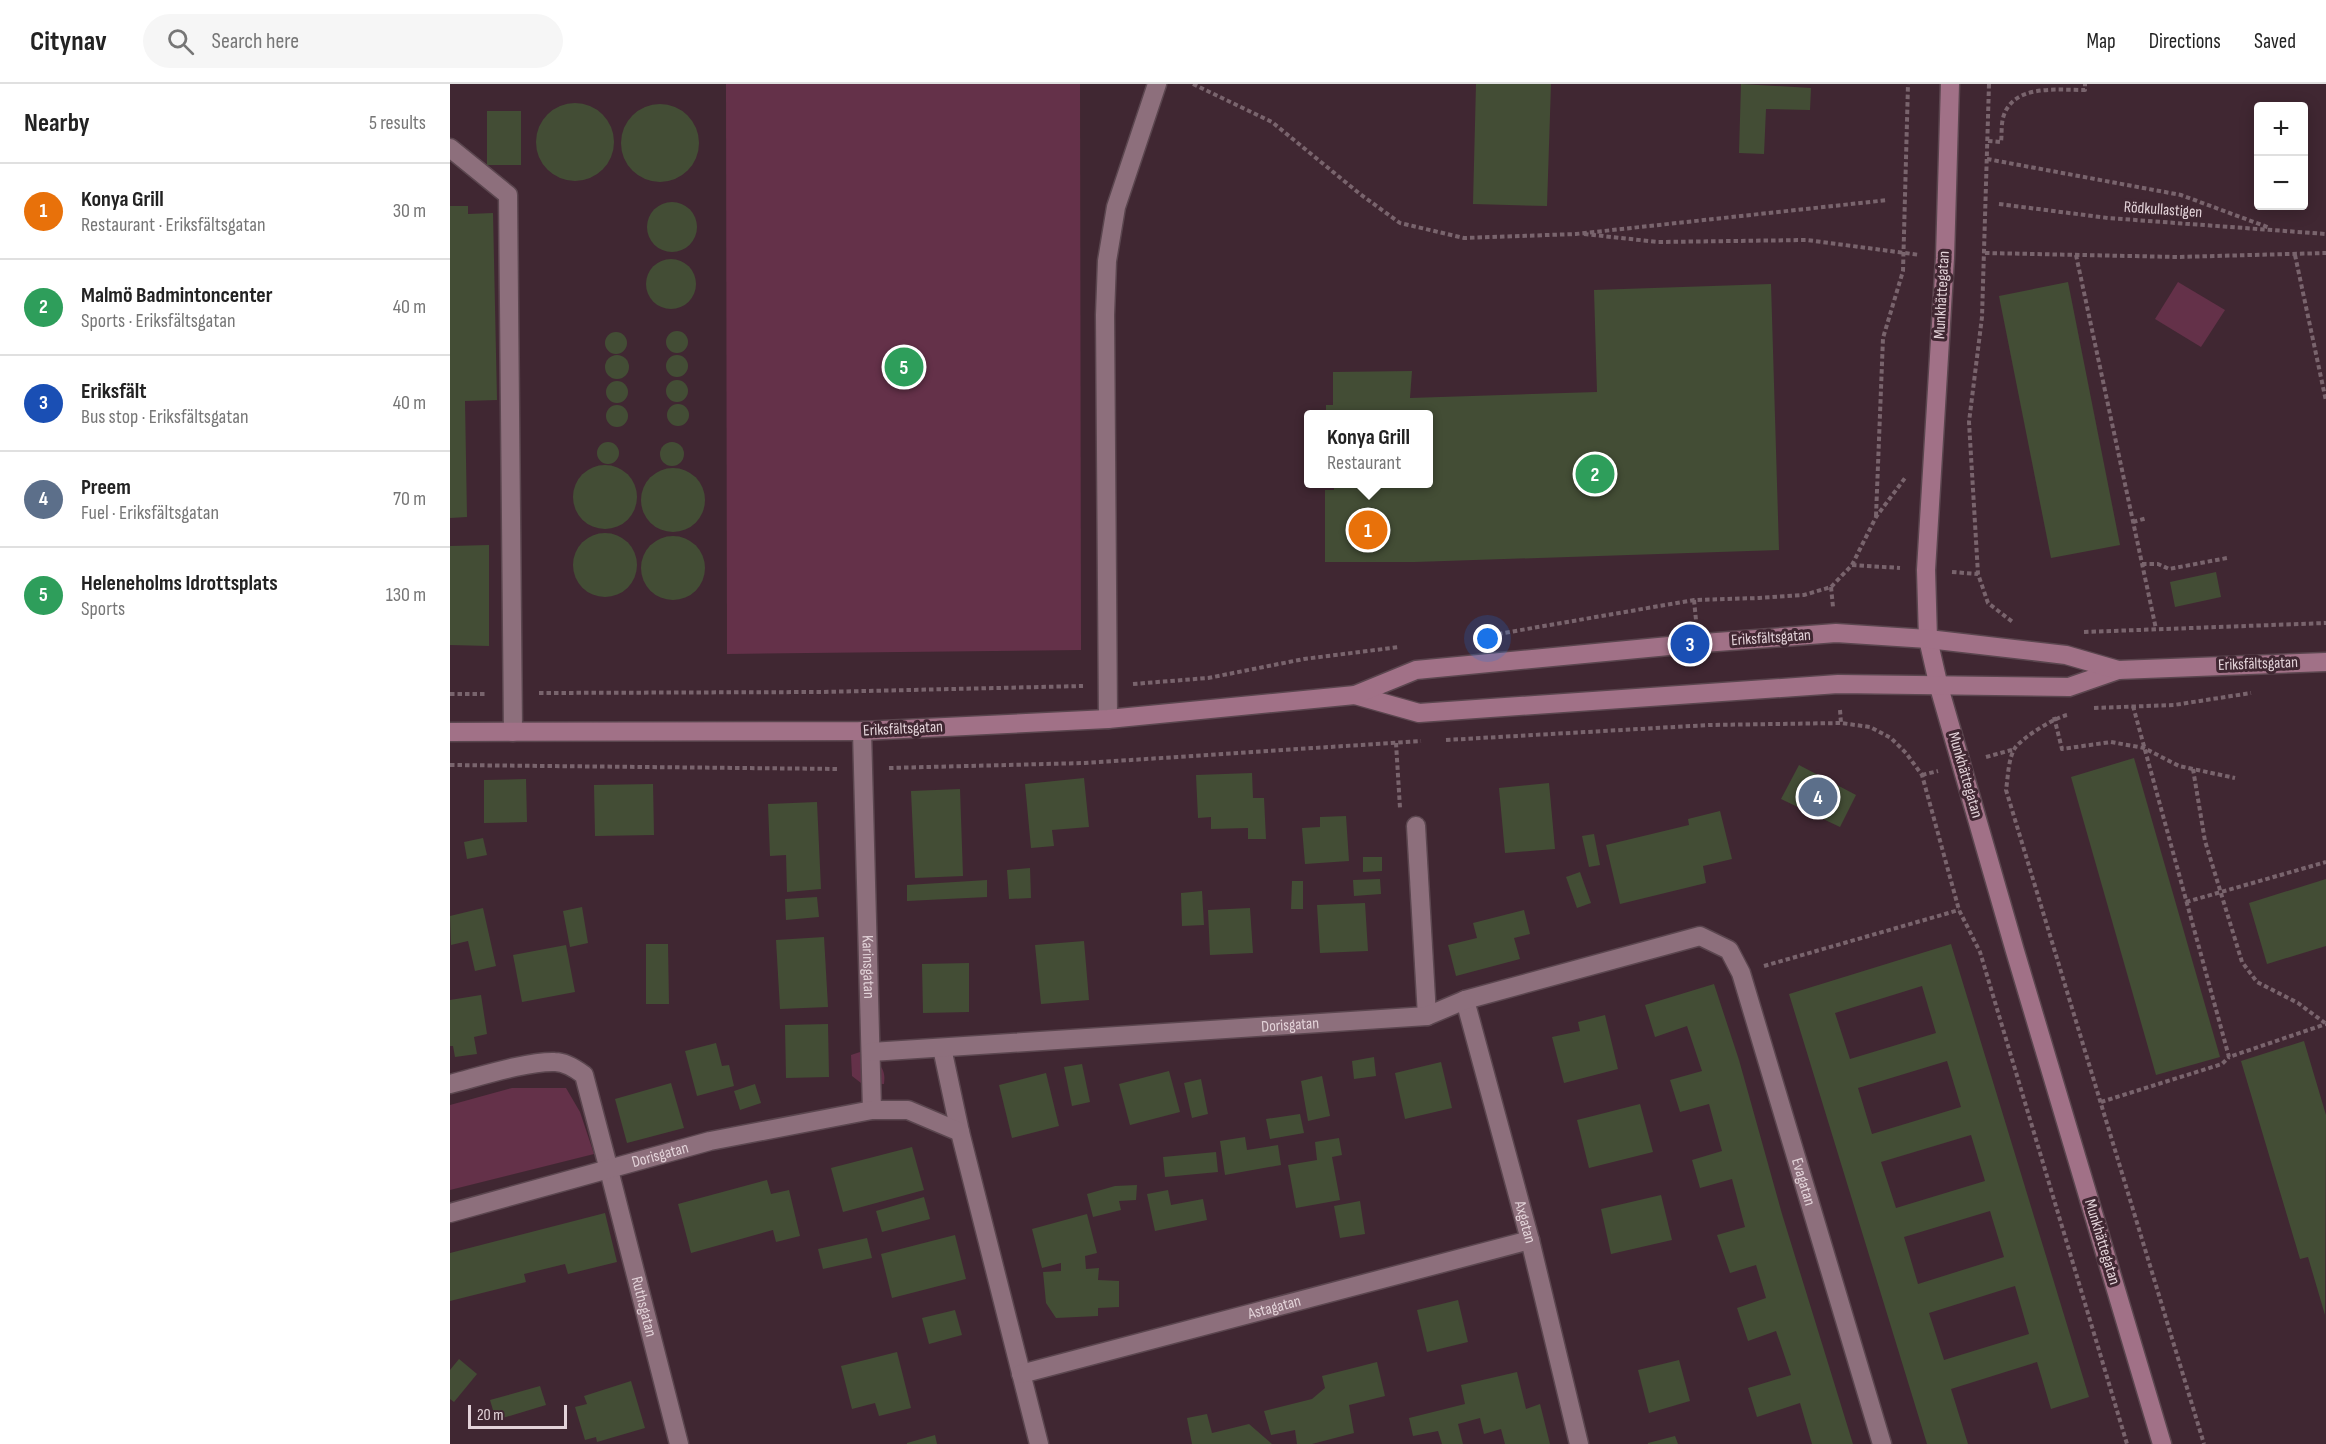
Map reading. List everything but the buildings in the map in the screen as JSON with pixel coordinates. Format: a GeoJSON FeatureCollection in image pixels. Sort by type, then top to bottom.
{"type":"FeatureCollection","features":[{"type":"Feature","properties":{"kind":"street"},"geometry":{"type":"LineString","coordinates":[[1108,719],[1105,327],[1107,261],[1116,207],[1157,84]]}},
{"type":"Feature","properties":{"kind":"street","name":"Munkhättegatan"},"geometry":{"type":"LineString","coordinates":[[1950,84],[1944,258],[1926,570],[1928,639],[1939,687],[2162,1444]]}},
{"type":"Feature","properties":{"kind":"street"},"geometry":{"type":"LineString","coordinates":[[450,148],[508,195],[515,694],[513,732]]}},
{"type":"Feature","properties":{"kind":"street","name":"Eriksfältsgatan"},"geometry":{"type":"LineString","coordinates":[[450,732],[862,731],[1108,719],[1355,695],[1416,670],[1690,644],[1836,633],[1928,639],[2066,655],[2118,669],[2326,662]]}},
{"type":"Feature","properties":{"kind":"street","name":"Eriksfältsgatan"},"geometry":{"type":"LineString","coordinates":[[1355,695],[1419,713],[1838,684],[2069,687],[2118,669]]}},
{"type":"Feature","properties":{"kind":"street","name":"Karinsgatan"},"geometry":{"type":"LineString","coordinates":[[862,731],[872,1110]]}},
{"type":"Feature","properties":{"kind":"street"},"geometry":{"type":"LineString","coordinates":[[1416,826],[1427,1016]]}},
{"type":"Feature","properties":{"kind":"street","name":"Dorisgatan"},"geometry":{"type":"LineString","coordinates":[[871,1052],[1427,1016],[1465,1000],[1700,936]]}},
{"type":"Feature","properties":{"kind":"street","name":"Evagatan"},"geometry":{"type":"LineString","coordinates":[[1700,936],[1729,950],[1741,973],[1882,1444]]}},
{"type":"Feature","properties":{"kind":"street","name":"Axgatan"},"geometry":{"type":"LineString","coordinates":[[1465,1000],[1530,1240],[1579,1444]]}},
{"type":"Feature","properties":{"kind":"street"},"geometry":{"type":"LineString","coordinates":[[942,1048],[960,1132],[1039,1444]]}},
{"type":"Feature","properties":{"kind":"street","name":"Ruthsgatan"},"geometry":{"type":"LineString","coordinates":[[450,1084],[523,1066],[556,1062],[576,1069],[584,1075],[679,1444]]}},
{"type":"Feature","properties":{"kind":"street"},"geometry":{"type":"LineString","coordinates":[[872,1110],[908,1110],[960,1132]]}},
{"type":"Feature","properties":{"kind":"street","name":"Dorisgatan"},"geometry":{"type":"LineString","coordinates":[[450,1213],[710,1141],[872,1110]]}},
{"type":"Feature","properties":{"kind":"street","name":"Astagatan"},"geometry":{"type":"LineString","coordinates":[[1021,1374],[1530,1240]]}},
{"type":"Feature","properties":{"kind":"path"},"geometry":{"type":"LineString","coordinates":[[1193,84],[1272,122],[1360,194],[1400,223],[1464,238],[1576,234],[1888,200]]}},
{"type":"Feature","properties":{"kind":"path"},"geometry":{"type":"LineString","coordinates":[[1495,634],[1694,600],[1804,595],[1831,587],[1852,565],[1876,517],[1883,338],[1903,271],[1908,84]]}},
{"type":"Feature","properties":{"kind":"path"},"geometry":{"type":"LineString","coordinates":[[1989,84],[1982,317],[1969,422],[1978,574],[1988,603],[2020,627]]}},
{"type":"Feature","properties":{"kind":"path"},"geometry":{"type":"LineString","coordinates":[[1988,141],[2001,142],[2003,118],[2010,103],[2028,89],[2085,90],[2085,84]]}},
{"type":"Feature","properties":{"kind":"path"},"geometry":{"type":"LineString","coordinates":[[1987,159],[2181,195],[2276,230]]}},
{"type":"Feature","properties":{"kind":"path","name":"Rödkullastigen"},"geometry":{"type":"LineString","coordinates":[[1999,204],[2108,218],[2326,234]]}},
{"type":"Feature","properties":{"kind":"path"},"geometry":{"type":"LineString","coordinates":[[1576,234],[1658,242],[1807,240],[1944,258]]}},
{"type":"Feature","properties":{"kind":"path"},"geometry":{"type":"LineString","coordinates":[[1985,253],[2178,257],[2326,253]]}},
{"type":"Feature","properties":{"kind":"path"},"geometry":{"type":"LineString","coordinates":[[2076,255],[2156,630]]}},
{"type":"Feature","properties":{"kind":"path"},"geometry":{"type":"LineString","coordinates":[[2295,255],[2326,401]]}},
{"type":"Feature","properties":{"kind":"path"},"geometry":{"type":"LineString","coordinates":[[2133,522],[2147,518]]}},
{"type":"Feature","properties":{"kind":"path"},"geometry":{"type":"LineString","coordinates":[[2142,564],[2158,564],[2169,569],[2227,558]]}},
{"type":"Feature","properties":{"kind":"path"},"geometry":{"type":"LineString","coordinates":[[1831,587],[1836,633]]}},
{"type":"Feature","properties":{"kind":"path"},"geometry":{"type":"LineString","coordinates":[[1694,600],[1697,627]]}},
{"type":"Feature","properties":{"kind":"path"},"geometry":{"type":"LineString","coordinates":[[2080,632],[2326,624]]}},
{"type":"Feature","properties":{"kind":"path"},"geometry":{"type":"LineString","coordinates":[[450,694],[822,692],[1108,686],[1208,678],[1304,659],[1405,646]]}},
{"type":"Feature","properties":{"kind":"path"},"geometry":{"type":"LineString","coordinates":[[1838,684],[1841,723]]}},
{"type":"Feature","properties":{"kind":"path"},"geometry":{"type":"LineString","coordinates":[[2051,688],[2054,718],[2062,749],[2111,742],[2144,748],[2179,766],[2235,778]]}},
{"type":"Feature","properties":{"kind":"path"},"geometry":{"type":"LineString","coordinates":[[2092,708],[2174,705],[2254,693]]}},
{"type":"Feature","properties":{"kind":"path"},"geometry":{"type":"LineString","coordinates":[[2133,706],[2229,1057]]}},
{"type":"Feature","properties":{"kind":"path"},"geometry":{"type":"LineString","coordinates":[[2073,713],[2054,718],[2015,748],[2006,790],[2204,1444]]}},
{"type":"Feature","properties":{"kind":"path"},"geometry":{"type":"LineString","coordinates":[[1442,740],[1709,725],[1841,723],[1870,727],[1891,738],[1906,753],[1922,776],[1959,910],[1980,952],[2127,1444]]}},
{"type":"Feature","properties":{"kind":"path"},"geometry":{"type":"LineString","coordinates":[[450,765],[864,769],[1085,763],[1430,741]]}},
{"type":"Feature","properties":{"kind":"path"},"geometry":{"type":"LineString","coordinates":[[1396,743],[1400,809],[1416,826]]}},
{"type":"Feature","properties":{"kind":"path"},"geometry":{"type":"LineString","coordinates":[[2193,769],[2205,841],[2242,962],[2257,982],[2298,1003],[2326,1023]]}},
{"type":"Feature","properties":{"kind":"path"},"geometry":{"type":"LineString","coordinates":[[2186,902],[2326,862]]}},
{"type":"Feature","properties":{"kind":"path"},"geometry":{"type":"LineString","coordinates":[[1741,973],[1959,910]]}},
{"type":"Feature","properties":{"kind":"path"},"geometry":{"type":"LineString","coordinates":[[2101,1102],[2222,1064],[2229,1057],[2326,1023]]}},
{"type":"Feature","properties":{"kind":"shaded area"},"geometry":{"type":"Polygon","coordinates":[[[726,84],[1080,84],[1081,650],[727,654],[726,84]]]}},
{"type":"Feature","properties":{"kind":"shaded area"},"geometry":{"type":"Polygon","coordinates":[[[2178,282],[2225,310],[2201,347],[2155,319],[2178,282]]]}},
{"type":"Feature","properties":{"kind":"shaded area"},"geometry":{"type":"Polygon","coordinates":[[[863,1051],[882,1069],[884,1084],[861,1083],[852,1076],[851,1055],[863,1051]]]}},
{"type":"Feature","properties":{"kind":"shaded area"},"geometry":{"type":"Polygon","coordinates":[[[512,1088],[566,1088],[580,1112],[594,1154],[450,1190],[450,1105],[512,1088]]]}},
{"type":"Feature","properties":{"kind":"place","name":"Heleneholms Idrottsplats"},"geometry":{"type":"Point","coordinates":[904,367]}},
{"type":"Feature","properties":{"kind":"place","name":"Malmö Badmintoncenter"},"geometry":{"type":"Point","coordinates":[1595,474]}},
{"type":"Feature","properties":{"kind":"place","name":"Konya Grill"},"geometry":{"type":"Point","coordinates":[1368,530]}},
{"type":"Feature","properties":{"kind":"place","name":"Eriksfält"},"geometry":{"type":"Point","coordinates":[1690,644]}},
{"type":"Feature","properties":{"kind":"place","name":"Preem"},"geometry":{"type":"Point","coordinates":[1818,797]}}]}
